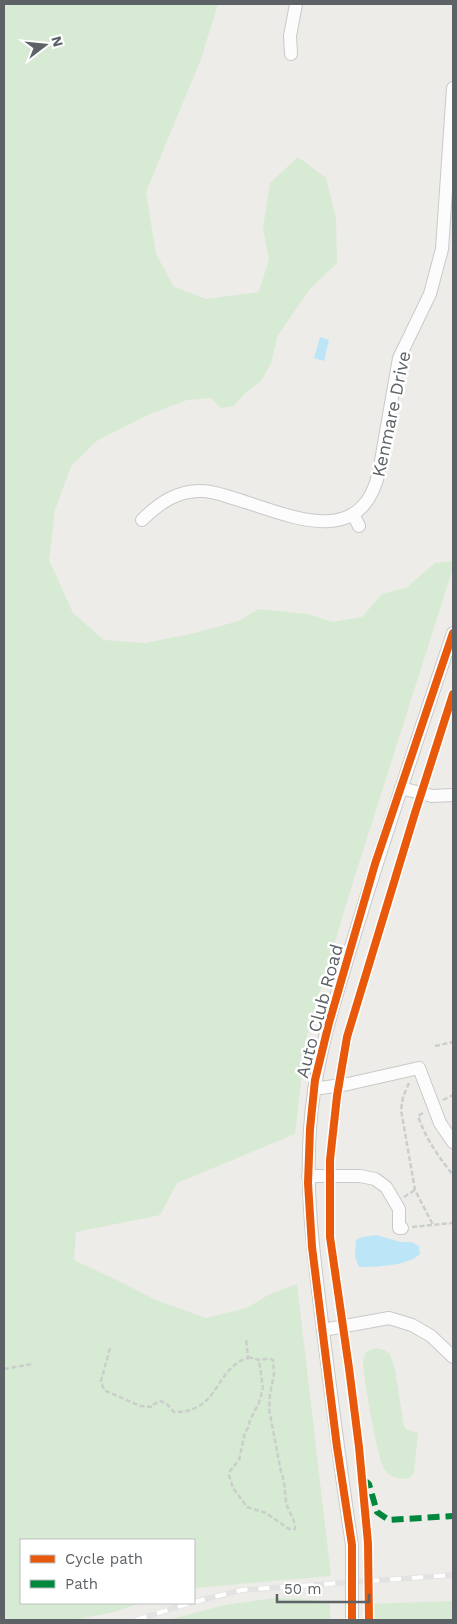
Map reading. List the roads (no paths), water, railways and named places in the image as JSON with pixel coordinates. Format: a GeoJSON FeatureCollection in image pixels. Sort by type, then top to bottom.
{"type":"FeatureCollection","features":[{"type":"Feature","properties":{"kind":"street"},"geometry":{"type":"LineString","coordinates":[[291,54],[290,36],[296,4]]}},
{"type":"Feature","properties":{"kind":"street","name":"Kenmare Drive"},"geometry":{"type":"LineString","coordinates":[[142,520],[155,507],[169,498],[186,492],[203,491],[220,494],[303,519],[320,522],[337,521],[353,514],[366,503],[375,489],[399,358],[430,294],[448,250],[453,88]]}},
{"type":"Feature","properties":{"kind":"street"},"geometry":{"type":"LineString","coordinates":[[353,514],[359,526]]}},
{"type":"Feature","properties":{"kind":"street","name":"Auto Club Road"},"geometry":{"type":"LineString","coordinates":[[352,1619],[352,1545],[337,1447],[312,1247],[308,1176],[314,1089],[329,1023],[375,864],[453,633]]}},
{"type":"Feature","properties":{"kind":"street"},"geometry":{"type":"LineString","coordinates":[[401,788],[432,796],[453,795]]}},
{"type":"Feature","properties":{"kind":"street"},"geometry":{"type":"LineString","coordinates":[[314,1089],[348,1084],[419,1068],[440,1123],[453,1142]]}},
{"type":"Feature","properties":{"kind":"street"},"geometry":{"type":"LineString","coordinates":[[308,1176],[360,1176],[375,1179],[386,1187],[399,1209],[399,1228],[402,1228]]}},
{"type":"Feature","properties":{"kind":"street"},"geometry":{"type":"LineString","coordinates":[[323,1330],[389,1318],[412,1325],[431,1336],[453,1357]]}},
{"type":"Feature","properties":{"kind":"water"},"geometry":{"type":"Polygon","coordinates":[[[320,337],[329,340],[324,361],[314,358],[320,337]]]}},
{"type":"Feature","properties":{"kind":"water"},"geometry":{"type":"Polygon","coordinates":[[[376,1235],[401,1242],[411,1242],[419,1246],[420,1254],[415,1258],[400,1263],[359,1267],[355,1257],[356,1240],[376,1235]]]}},
{"type":"Feature","properties":{"kind":"railway"},"geometry":{"type":"LineString","coordinates":[[195,1602],[242,1590],[453,1575]]}},
{"type":"Feature","properties":{"kind":"railway"},"geometry":{"type":"LineString","coordinates":[[136,1620],[187,1604]]}}]}
